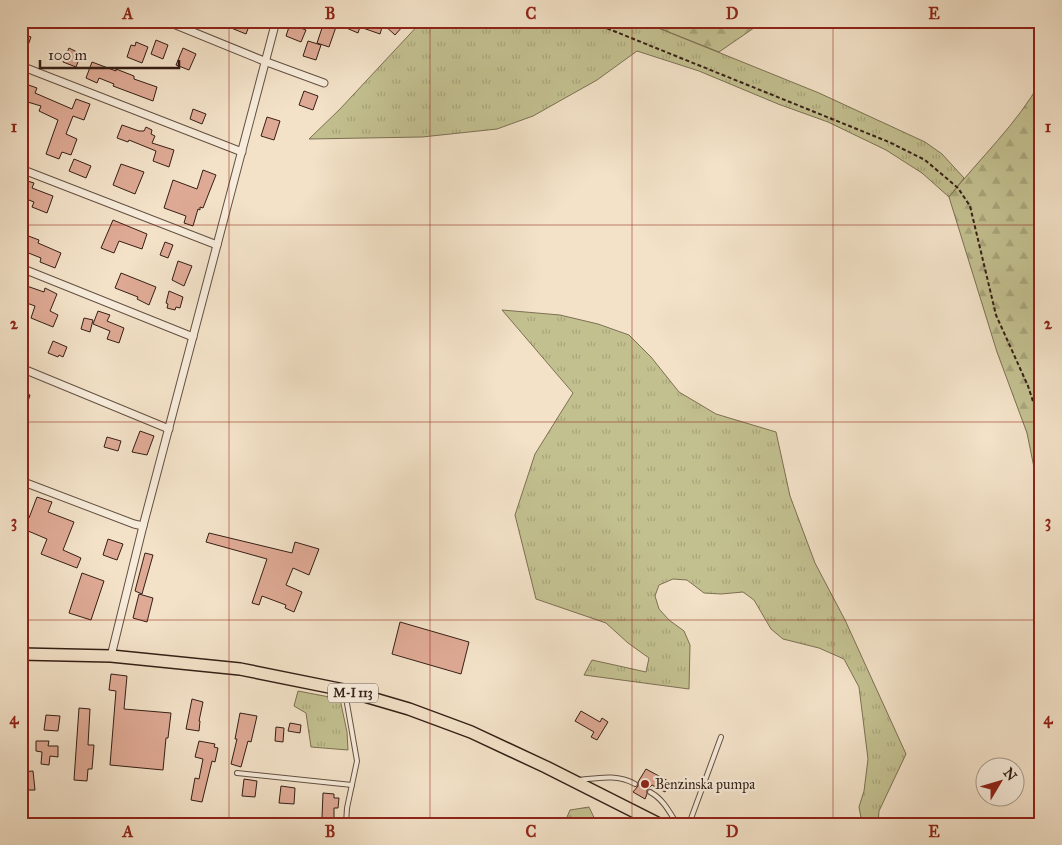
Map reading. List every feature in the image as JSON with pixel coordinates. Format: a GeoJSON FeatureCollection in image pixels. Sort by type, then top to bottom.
{"type":"FeatureCollection","features":[{"type":"Feature","properties":{"kind":"main road","name":"M-I 113"},"geometry":{"type":"LineString","coordinates":[[21,654],[111,656],[240,669],[344,690],[409,709],[471,732],[660,824]]}},
{"type":"Feature","properties":{"kind":"street"},"geometry":{"type":"LineString","coordinates":[[166,21],[324,83]]}},
{"type":"Feature","properties":{"kind":"street"},"geometry":{"type":"LineString","coordinates":[[111,656],[143,526],[276,21]]}},
{"type":"Feature","properties":{"kind":"street"},"geometry":{"type":"LineString","coordinates":[[21,66],[242,152]]}},
{"type":"Feature","properties":{"kind":"street"},"geometry":{"type":"LineString","coordinates":[[21,169],[217,245]]}},
{"type":"Feature","properties":{"kind":"street"},"geometry":{"type":"LineString","coordinates":[[21,268],[194,338]]}},
{"type":"Feature","properties":{"kind":"street"},"geometry":{"type":"LineString","coordinates":[[21,368],[169,429]]}},
{"type":"Feature","properties":{"kind":"street"},"geometry":{"type":"LineString","coordinates":[[21,481],[143,526]]}},
{"type":"Feature","properties":{"kind":"lane"},"geometry":{"type":"LineString","coordinates":[[344,690],[357,761],[346,824]]}},
{"type":"Feature","properties":{"kind":"lane"},"geometry":{"type":"LineString","coordinates":[[689,824],[721,737]]}},
{"type":"Feature","properties":{"kind":"lane"},"geometry":{"type":"LineString","coordinates":[[237,772],[352,785]]}},
{"type":"Feature","properties":{"kind":"lane"},"geometry":{"type":"LineString","coordinates":[[574,781],[606,777],[626,780],[635,784]]}},
{"type":"Feature","properties":{"kind":"lane"},"geometry":{"type":"LineString","coordinates":[[650,792],[658,796],[677,824]]}},
{"type":"Feature","properties":{"kind":"path"},"geometry":{"type":"LineString","coordinates":[[589,21],[889,142],[925,160],[942,173],[958,188],[970,206],[996,315],[1028,386],[1041,426]]}},
{"type":"Feature","properties":{"kind":"green space"},"geometry":{"type":"Polygon","coordinates":[[[422,21],[629,21],[651,25],[819,93],[925,142],[942,154],[964,178],[949,197],[922,173],[886,150],[828,122],[778,104],[699,71],[637,51],[597,80],[533,116],[497,129],[422,137],[309,139],[340,109],[422,21]]]}},
{"type":"Feature","properties":{"kind":"green space"},"geometry":{"type":"Polygon","coordinates":[[[661,21],[764,21],[719,52],[651,25],[661,21]]]}},
{"type":"Feature","properties":{"kind":"green space"},"geometry":{"type":"Polygon","coordinates":[[[1041,81],[1041,502],[1027,433],[997,352],[949,197],[1010,126],[1041,81]]]}},
{"type":"Feature","properties":{"kind":"green space"},"geometry":{"type":"Polygon","coordinates":[[[502,310],[560,315],[598,324],[629,335],[651,357],[679,392],[716,414],[776,432],[790,496],[815,563],[845,620],[906,754],[879,811],[878,824],[862,824],[859,807],[864,791],[868,759],[859,687],[844,659],[819,648],[783,639],[771,629],[754,600],[743,592],[704,593],[687,580],[673,579],[659,585],[655,596],[659,609],[669,620],[684,631],[690,645],[689,689],[584,675],[592,660],[646,672],[649,658],[628,643],[606,623],[536,599],[515,515],[535,454],[573,393],[502,310]]]}},
{"type":"Feature","properties":{"kind":"green space"},"geometry":{"type":"Polygon","coordinates":[[[298,691],[340,699],[347,732],[348,750],[311,747],[306,713],[294,706],[298,691]]]}},
{"type":"Feature","properties":{"kind":"green space"},"geometry":{"type":"Polygon","coordinates":[[[589,807],[597,824],[564,824],[570,810],[589,807]]]}},
{"type":"Feature","properties":{"kind":"building"},"geometry":{"type":"Polygon","coordinates":[[[214,21],[251,21],[246,34],[214,21]]]}},
{"type":"Feature","properties":{"kind":"building"},"geometry":{"type":"Polygon","coordinates":[[[307,21],[400,21],[404,25],[395,35],[383,24],[380,34],[360,27],[358,33],[337,24],[329,47],[317,43],[322,28],[307,21]]]}},
{"type":"Feature","properties":{"kind":"building"},"geometry":{"type":"Polygon","coordinates":[[[290,24],[306,30],[301,42],[286,36],[290,24]]]}},
{"type":"Feature","properties":{"kind":"building"},"geometry":{"type":"Polygon","coordinates":[[[21,33],[31,37],[27,48],[21,46],[21,33]]]}},
{"type":"Feature","properties":{"kind":"building"},"geometry":{"type":"Polygon","coordinates":[[[156,40],[168,45],[163,59],[151,54],[156,40]]]}},
{"type":"Feature","properties":{"kind":"building"},"geometry":{"type":"Polygon","coordinates":[[[308,41],[321,45],[316,60],[303,56],[308,41]]]}},
{"type":"Feature","properties":{"kind":"building"},"geometry":{"type":"Polygon","coordinates":[[[136,42],[148,47],[142,63],[127,57],[131,45],[135,46],[136,42]]]}},
{"type":"Feature","properties":{"kind":"building"},"geometry":{"type":"Polygon","coordinates":[[[69,48],[81,54],[76,67],[63,62],[69,48]]]}},
{"type":"Feature","properties":{"kind":"building"},"geometry":{"type":"Polygon","coordinates":[[[183,48],[196,54],[189,70],[176,65],[183,48]]]}},
{"type":"Feature","properties":{"kind":"building"},"geometry":{"type":"Polygon","coordinates":[[[92,62],[116,71],[116,69],[134,76],[134,79],[157,87],[153,101],[113,86],[114,84],[99,78],[97,83],[86,78],[92,62]]]}},
{"type":"Feature","properties":{"kind":"building"},"geometry":{"type":"Polygon","coordinates":[[[23,83],[37,88],[35,93],[72,109],[76,99],[90,104],[84,120],[73,116],[66,134],[77,139],[71,155],[62,152],[59,159],[46,154],[58,120],[39,111],[41,106],[21,100],[23,83]]]}},
{"type":"Feature","properties":{"kind":"building"},"geometry":{"type":"Polygon","coordinates":[[[304,91],[318,96],[313,110],[299,105],[304,91]]]}},
{"type":"Feature","properties":{"kind":"building"},"geometry":{"type":"Polygon","coordinates":[[[193,109],[206,114],[202,124],[190,119],[193,109]]]}},
{"type":"Feature","properties":{"kind":"building"},"geometry":{"type":"Polygon","coordinates":[[[267,117],[280,121],[274,140],[261,136],[267,117]]]}},
{"type":"Feature","properties":{"kind":"building"},"geometry":{"type":"Polygon","coordinates":[[[122,125],[139,131],[144,131],[146,127],[152,130],[151,134],[155,136],[152,143],[174,150],[169,167],[153,161],[156,151],[129,140],[128,142],[117,138],[122,125]]]}},
{"type":"Feature","properties":{"kind":"building"},"geometry":{"type":"Polygon","coordinates":[[[74,159],[91,166],[86,178],[69,171],[74,159]]]}},
{"type":"Feature","properties":{"kind":"building"},"geometry":{"type":"Polygon","coordinates":[[[121,164],[144,172],[135,194],[113,185],[121,164]]]}},
{"type":"Feature","properties":{"kind":"building"},"geometry":{"type":"Polygon","coordinates":[[[203,170],[216,175],[203,208],[200,207],[200,210],[198,209],[193,226],[184,223],[186,216],[164,208],[173,180],[197,189],[203,170]]]}},
{"type":"Feature","properties":{"kind":"building"},"geometry":{"type":"Polygon","coordinates":[[[21,179],[34,183],[32,188],[53,196],[47,213],[32,207],[34,202],[21,197],[21,179]]]}},
{"type":"Feature","properties":{"kind":"building"},"geometry":{"type":"Polygon","coordinates":[[[113,220],[147,234],[142,249],[119,241],[114,253],[101,248],[113,220]]]}},
{"type":"Feature","properties":{"kind":"building"},"geometry":{"type":"Polygon","coordinates":[[[23,234],[39,240],[38,243],[61,253],[55,268],[40,262],[41,258],[21,250],[23,234]]]}},
{"type":"Feature","properties":{"kind":"building"},"geometry":{"type":"Polygon","coordinates":[[[165,242],[173,245],[168,258],[160,255],[165,242]]]}},
{"type":"Feature","properties":{"kind":"building"},"geometry":{"type":"Polygon","coordinates":[[[178,261],[192,266],[184,286],[172,280],[178,261]]]}},
{"type":"Feature","properties":{"kind":"building"},"geometry":{"type":"Polygon","coordinates":[[[121,273],[156,287],[149,305],[137,299],[138,297],[115,288],[121,273]]]}},
{"type":"Feature","properties":{"kind":"building"},"geometry":{"type":"Polygon","coordinates":[[[21,284],[44,292],[45,288],[57,294],[50,311],[58,315],[53,327],[31,318],[35,306],[21,301],[21,284]]]}},
{"type":"Feature","properties":{"kind":"building"},"geometry":{"type":"Polygon","coordinates":[[[169,291],[183,297],[180,308],[176,307],[175,310],[167,308],[168,304],[166,303],[169,291]]]}},
{"type":"Feature","properties":{"kind":"building"},"geometry":{"type":"Polygon","coordinates":[[[98,311],[110,315],[107,321],[124,328],[119,343],[107,339],[110,331],[93,324],[98,311]]]}},
{"type":"Feature","properties":{"kind":"building"},"geometry":{"type":"Polygon","coordinates":[[[84,318],[93,320],[90,332],[81,329],[84,318]]]}},
{"type":"Feature","properties":{"kind":"building"},"geometry":{"type":"Polygon","coordinates":[[[53,341],[67,347],[63,357],[48,353],[53,341]]]}},
{"type":"Feature","properties":{"kind":"building"},"geometry":{"type":"Polygon","coordinates":[[[21,392],[30,395],[23,417],[21,416],[21,392]]]}},
{"type":"Feature","properties":{"kind":"building"},"geometry":{"type":"Polygon","coordinates":[[[140,431],[154,436],[147,455],[132,452],[140,431]]]}},
{"type":"Feature","properties":{"kind":"building"},"geometry":{"type":"Polygon","coordinates":[[[107,437],[121,441],[118,451],[104,447],[107,437]]]}},
{"type":"Feature","properties":{"kind":"building"},"geometry":{"type":"Polygon","coordinates":[[[37,497],[52,502],[48,512],[74,522],[63,550],[81,558],[77,568],[41,554],[47,539],[21,528],[26,517],[29,518],[37,497]]]}},
{"type":"Feature","properties":{"kind":"building"},"geometry":{"type":"Polygon","coordinates":[[[209,533],[292,553],[295,542],[319,549],[309,575],[293,568],[286,585],[302,592],[294,612],[285,608],[286,605],[262,596],[259,605],[252,603],[267,559],[206,542],[209,533]]]}},
{"type":"Feature","properties":{"kind":"building"},"geometry":{"type":"Polygon","coordinates":[[[108,539],[123,544],[117,560],[103,555],[108,539]]]}},
{"type":"Feature","properties":{"kind":"building"},"geometry":{"type":"Polygon","coordinates":[[[145,553],[153,555],[142,594],[135,591],[145,553]]]}},
{"type":"Feature","properties":{"kind":"building"},"geometry":{"type":"Polygon","coordinates":[[[82,573],[104,581],[91,620],[69,613],[82,573]]]}},
{"type":"Feature","properties":{"kind":"building"},"geometry":{"type":"Polygon","coordinates":[[[139,594],[153,598],[147,622],[133,618],[139,594]]]}},
{"type":"Feature","properties":{"kind":"building"},"geometry":{"type":"Polygon","coordinates":[[[400,622],[469,642],[461,674],[392,654],[400,622]]]}},
{"type":"Feature","properties":{"kind":"building"},"geometry":{"type":"Polygon","coordinates":[[[111,674],[127,676],[124,709],[171,713],[163,770],[110,765],[116,691],[109,690],[111,674]]]}},
{"type":"Feature","properties":{"kind":"building"},"geometry":{"type":"Polygon","coordinates":[[[192,699],[203,702],[199,731],[186,729],[192,699]]]}},
{"type":"Feature","properties":{"kind":"building"},"geometry":{"type":"Polygon","coordinates":[[[79,708],[90,709],[88,745],[94,745],[92,769],[88,769],[87,781],[74,780],[79,708]]]}},
{"type":"Feature","properties":{"kind":"building"},"geometry":{"type":"Polygon","coordinates":[[[581,711],[600,722],[602,718],[608,722],[597,740],[591,737],[594,732],[575,721],[581,711]]]}},
{"type":"Feature","properties":{"kind":"building"},"geometry":{"type":"Polygon","coordinates":[[[240,713],[257,716],[251,742],[248,741],[241,767],[231,764],[237,739],[235,739],[240,713]]]}},
{"type":"Feature","properties":{"kind":"building"},"geometry":{"type":"Polygon","coordinates":[[[46,715],[60,716],[58,731],[44,730],[46,715]]]}},
{"type":"Feature","properties":{"kind":"building"},"geometry":{"type":"Polygon","coordinates":[[[290,723],[301,725],[300,733],[288,731],[290,723]]]}},
{"type":"Feature","properties":{"kind":"building"},"geometry":{"type":"Polygon","coordinates":[[[276,727],[284,728],[283,742],[275,741],[276,727]]]}},
{"type":"Feature","properties":{"kind":"building"},"geometry":{"type":"Polygon","coordinates":[[[36,741],[49,741],[48,746],[58,746],[58,757],[50,756],[49,765],[41,764],[42,752],[36,751],[36,741]]]}},
{"type":"Feature","properties":{"kind":"building"},"geometry":{"type":"Polygon","coordinates":[[[199,741],[215,744],[214,747],[218,748],[215,762],[212,761],[202,802],[191,800],[195,778],[199,779],[203,759],[195,757],[199,741]]]}},
{"type":"Feature","properties":{"kind":"building"},"geometry":{"type":"Polygon","coordinates":[[[646,769],[670,782],[665,792],[652,785],[647,790],[645,799],[633,792],[646,769]]]}},
{"type":"Feature","properties":{"kind":"building"},"geometry":{"type":"Polygon","coordinates":[[[33,771],[35,790],[22,790],[21,772],[33,771]]]}},
{"type":"Feature","properties":{"kind":"building"},"geometry":{"type":"Polygon","coordinates":[[[244,779],[257,781],[255,797],[242,796],[244,779]]]}},
{"type":"Feature","properties":{"kind":"building"},"geometry":{"type":"Polygon","coordinates":[[[281,786],[295,788],[294,804],[279,803],[281,786]]]}},
{"type":"Feature","properties":{"kind":"building"},"geometry":{"type":"Polygon","coordinates":[[[323,793],[334,794],[334,798],[339,798],[338,808],[334,808],[334,818],[322,818],[323,793]]]}},
{"type":"Feature","properties":{"kind":"place","name":"Benzinska pumpa"},"geometry":{"type":"Point","coordinates":[645,784]}}]}
